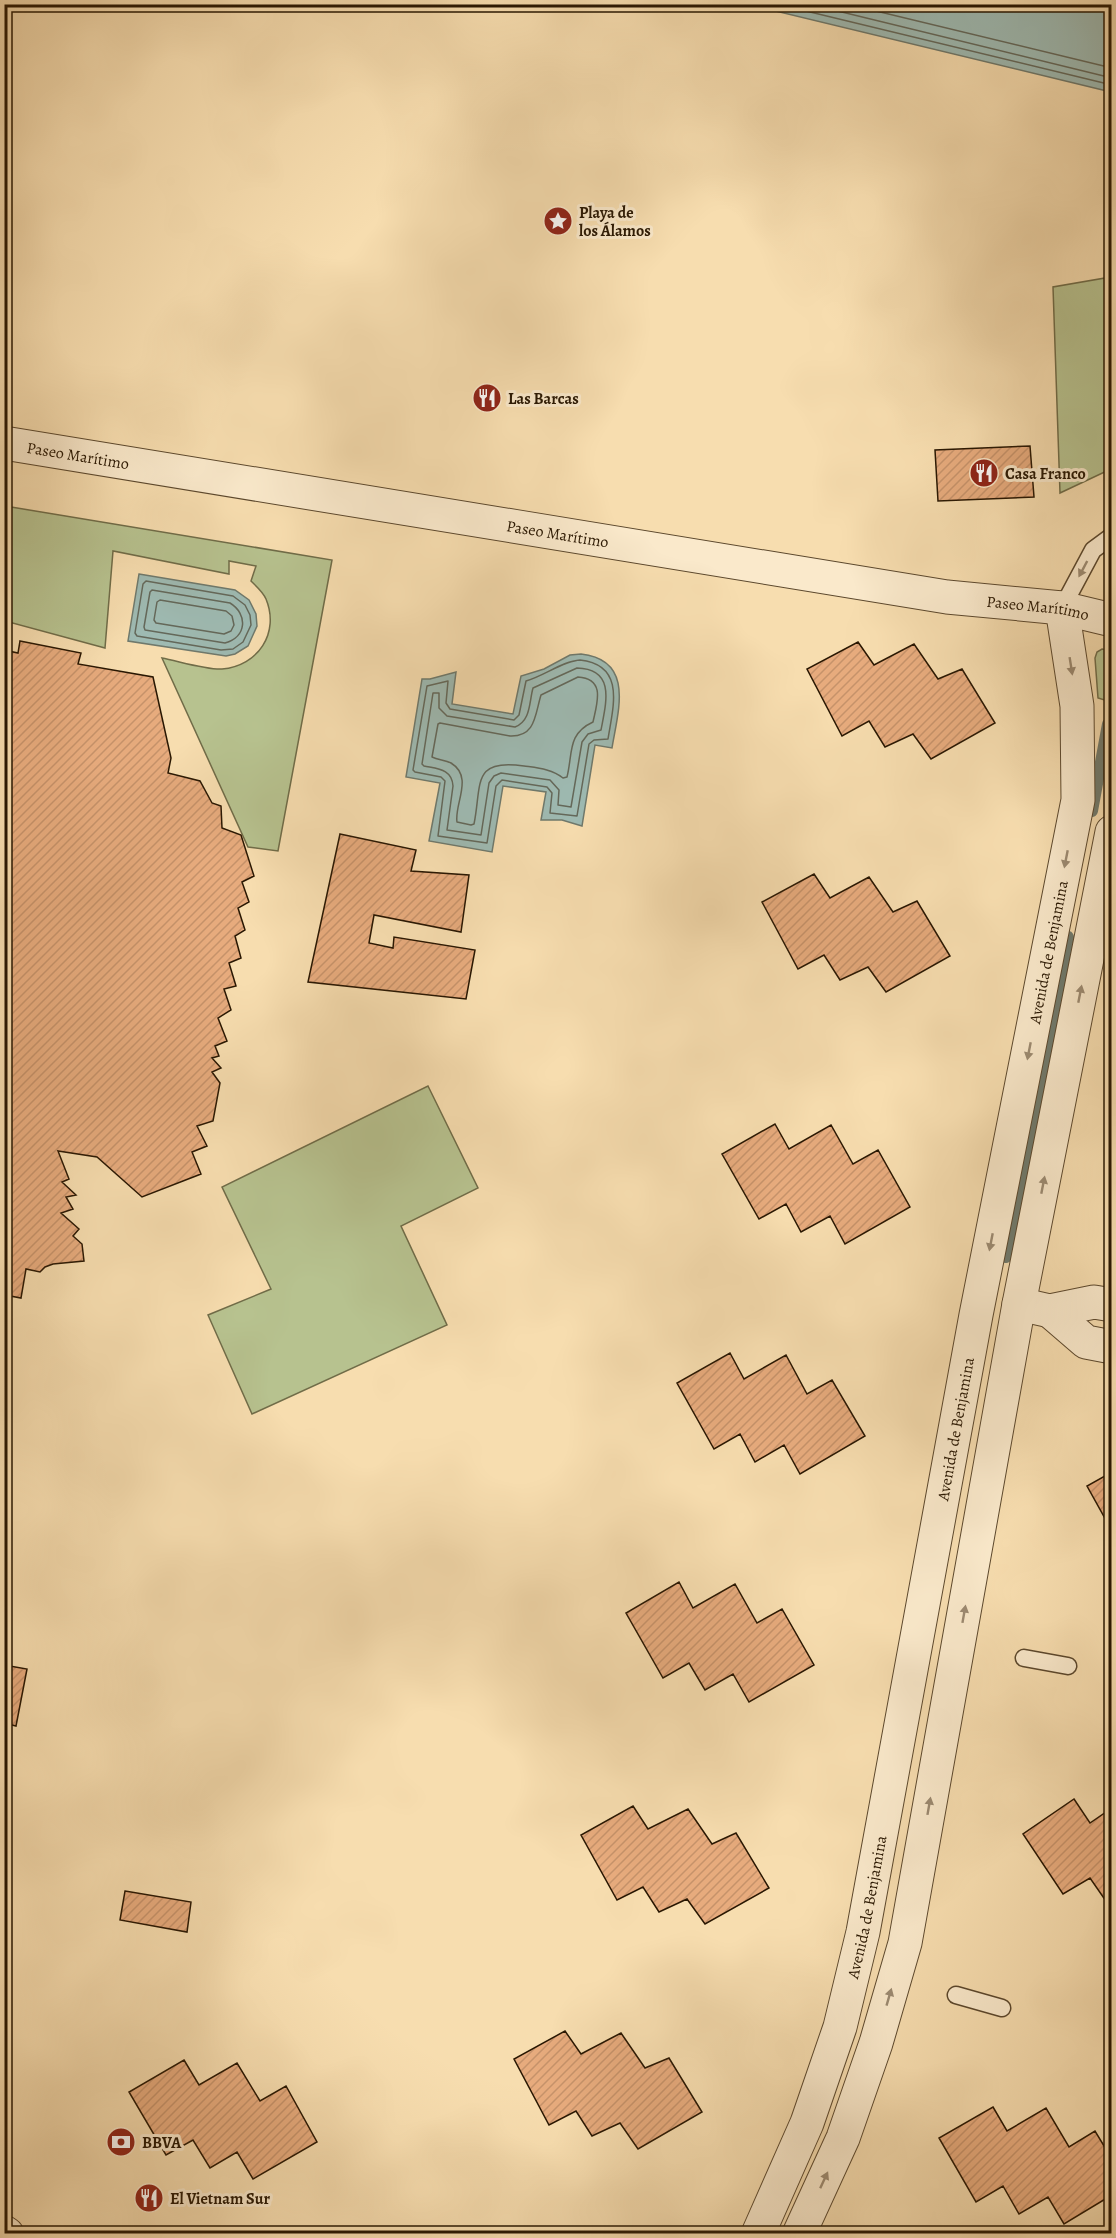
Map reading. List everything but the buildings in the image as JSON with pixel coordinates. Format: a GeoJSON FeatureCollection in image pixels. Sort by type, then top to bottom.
{"type":"FeatureCollection","features":[{"type":"Feature","properties":{"kind":"street","name":"Paseo Marítimo"},"geometry":{"type":"LineString","coordinates":[[4,443],[947,597],[1062,608],[1112,620]]}},
{"type":"Feature","properties":{"kind":"street","name":"Avenida de Benjamina"},"geometry":{"type":"LineString","coordinates":[[758,2234],[807,2123],[840,2027],[863,1932],[976,1315],[1078,800],[1077,706],[1062,608]]}},
{"type":"Feature","properties":{"kind":"street"},"geometry":{"type":"LineString","coordinates":[[799,2234],[843,2138],[876,2043],[904,1943],[1035,1307],[1112,832]]}},
{"type":"Feature","properties":{"kind":"street"},"geometry":{"type":"LineString","coordinates":[[1035,1307],[1103,1304]]}},
{"type":"Feature","properties":{"kind":"street"},"geometry":{"type":"LineString","coordinates":[[1035,1307],[1099,1345]]}},
{"type":"Feature","properties":{"kind":"lane"},"geometry":{"type":"LineString","coordinates":[[1062,608],[1093,550],[1112,536]]}},
{"type":"Feature","properties":{"kind":"lane"},"geometry":{"type":"LineString","coordinates":[[1099,1345],[1103,1304]]}},
{"type":"Feature","properties":{"kind":"lane"},"geometry":{"type":"LineString","coordinates":[[1024,1658],[1068,1666]]}},
{"type":"Feature","properties":{"kind":"lane"},"geometry":{"type":"LineString","coordinates":[[956,1995],[1002,2008]]}},
{"type":"Feature","properties":{"kind":"green space"},"geometry":{"type":"Polygon","coordinates":[[[1111,277],[1111,469],[1060,493],[1053,287],[1111,277]]]}},
{"type":"Feature","properties":{"kind":"green space"},"geometry":{"type":"Polygon","coordinates":[[[5,506],[332,560],[278,851],[248,847],[162,658],[201,667],[222,669],[246,662],[255,654],[263,646],[270,624],[270,612],[266,599],[251,581],[256,566],[229,561],[229,574],[113,551],[105,648],[5,621],[5,506]]]}},
{"type":"Feature","properties":{"kind":"green space"},"geometry":{"type":"Polygon","coordinates":[[[1102,649],[1111,651],[1111,702],[1098,698],[1095,658],[1097,652],[1102,649]]]}},
{"type":"Feature","properties":{"kind":"green space"},"geometry":{"type":"Polygon","coordinates":[[[428,1086],[478,1188],[401,1226],[447,1325],[252,1414],[208,1315],[271,1289],[222,1187],[428,1086]]]}},
{"type":"Feature","properties":{"kind":"water"},"geometry":{"type":"Polygon","coordinates":[[[751,5],[1111,5],[1111,92],[751,5]]]}},
{"type":"Feature","properties":{"kind":"water"},"geometry":{"type":"Polygon","coordinates":[[[139,574],[235,590],[249,600],[256,614],[257,626],[248,646],[235,654],[226,656],[128,641],[139,574]]]}},
{"type":"Feature","properties":{"kind":"water"},"geometry":{"type":"Polygon","coordinates":[[[581,654],[598,658],[609,666],[616,677],[619,689],[612,748],[595,745],[582,826],[562,820],[541,820],[546,792],[503,786],[492,852],[429,841],[440,783],[406,777],[422,679],[456,672],[452,704],[513,714],[521,676],[544,669],[570,655],[581,654]]]}},
{"type":"Feature","properties":{"kind":"waterway"},"geometry":{"type":"LineString","coordinates":[[1092,811],[1108,724]]}},
{"type":"Feature","properties":{"kind":"waterway"},"geometry":{"type":"LineString","coordinates":[[1006,1257],[1068,937]]}},
{"type":"Feature","properties":{"kind":"place","name":"Playa de los Álamos"},"geometry":{"type":"Point","coordinates":[558,221]}},
{"type":"Feature","properties":{"kind":"place","name":"Las Barcas"},"geometry":{"type":"Point","coordinates":[487,398]}},
{"type":"Feature","properties":{"kind":"place","name":"Casa Franco"},"geometry":{"type":"Point","coordinates":[984,473]}},
{"type":"Feature","properties":{"kind":"place","name":"BBVA"},"geometry":{"type":"Point","coordinates":[121,2142]}},
{"type":"Feature","properties":{"kind":"place","name":"El Vietnam Sur"},"geometry":{"type":"Point","coordinates":[149,2198]}}]}
